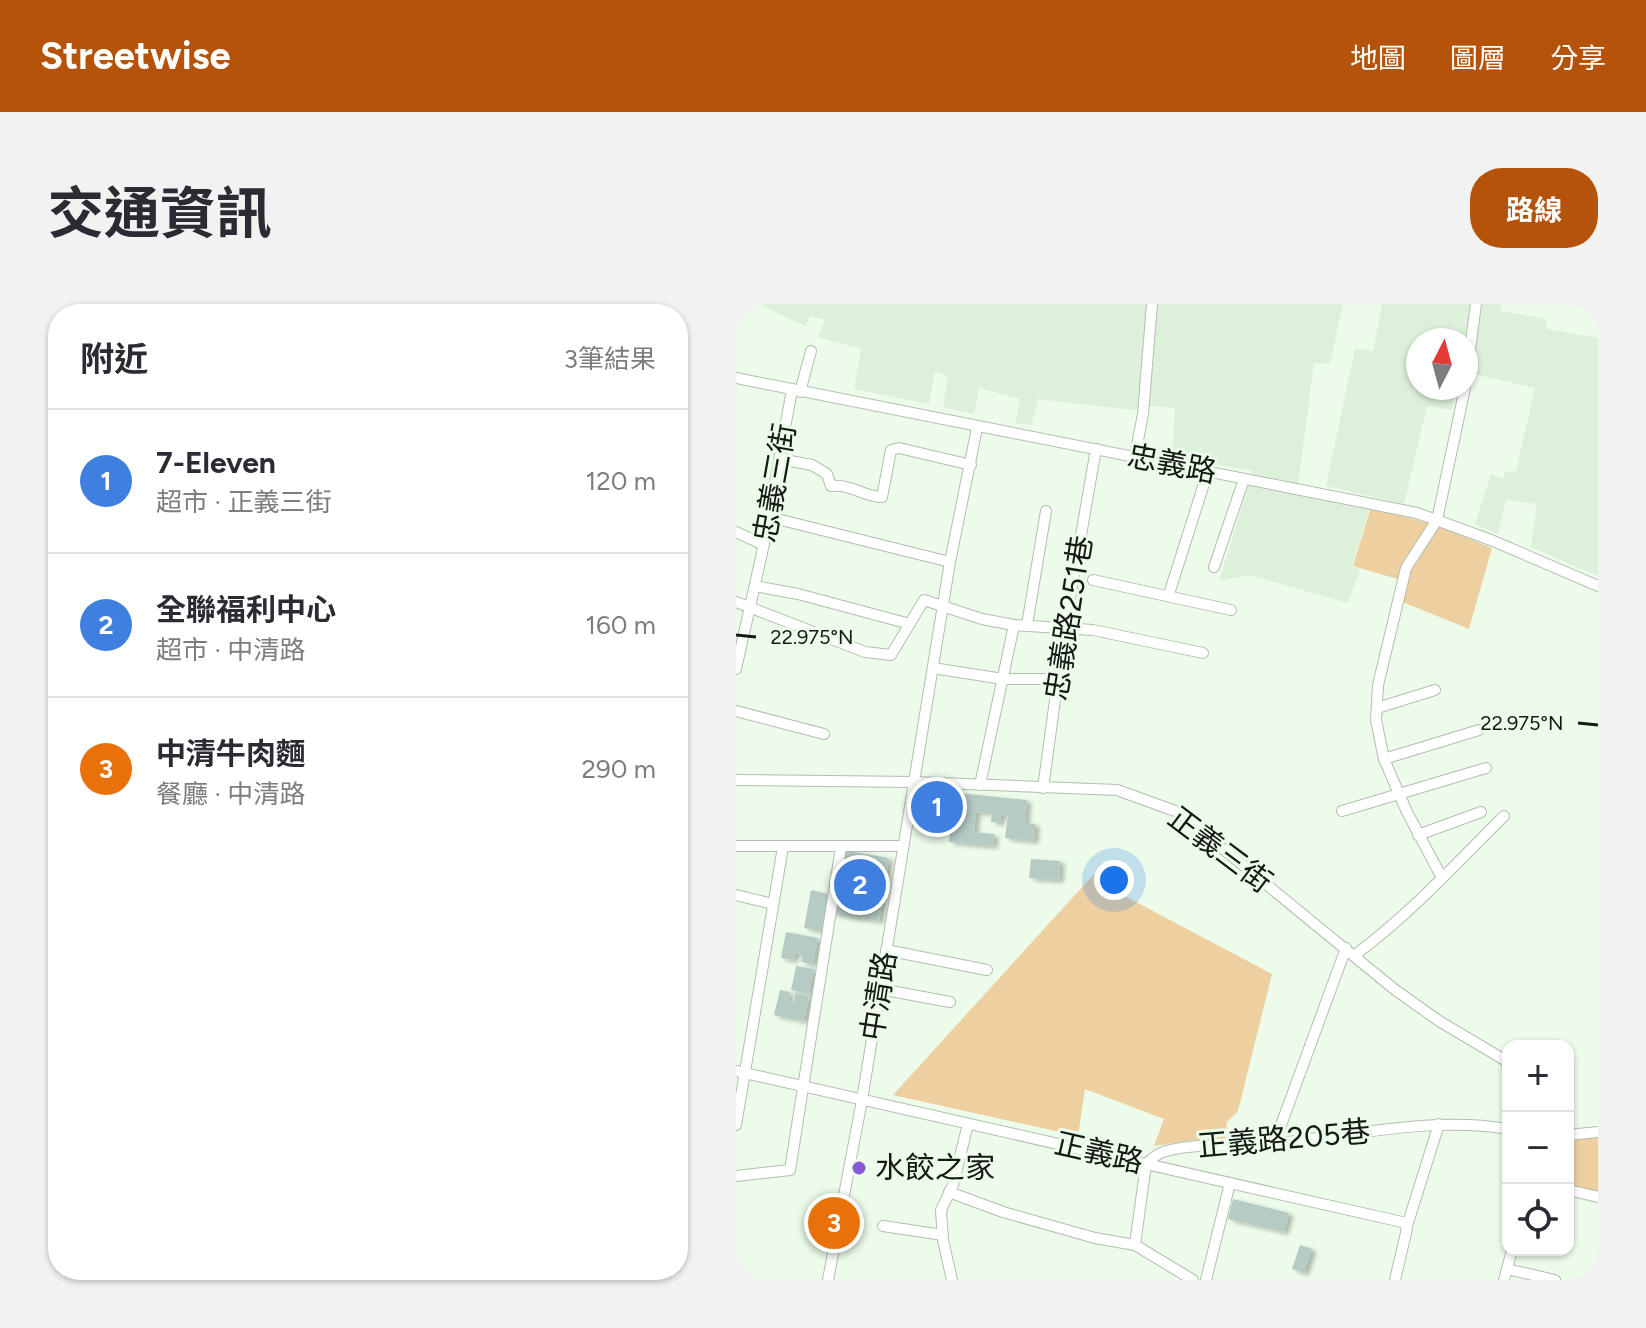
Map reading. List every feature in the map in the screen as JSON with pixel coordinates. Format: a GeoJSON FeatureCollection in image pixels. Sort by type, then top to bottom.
{"type":"FeatureCollection","features":[{"type":"Feature","properties":{"kind":"street"},"geometry":{"type":"LineString","coordinates":[[1135,456],[1143,414],[1152,304]]}},
{"type":"Feature","properties":{"kind":"street"},"geometry":{"type":"LineString","coordinates":[[1473,328],[1476,304]]}},
{"type":"Feature","properties":{"kind":"street","name":"忠義三街"},"geometry":{"type":"LineString","coordinates":[[736,669],[764,545],[779,459],[796,391],[811,351]]}},
{"type":"Feature","properties":{"kind":"street","name":"忠義路"},"geometry":{"type":"LineString","coordinates":[[736,378],[1417,513],[1598,586]]}},
{"type":"Feature","properties":{"kind":"street"},"geometry":{"type":"LineString","coordinates":[[1442,878],[1418,835],[1384,759],[1376,720],[1378,685],[1406,568],[1437,520],[1462,400]]}},
{"type":"Feature","properties":{"kind":"street","name":"中清路"},"geometry":{"type":"LineString","coordinates":[[828,1280],[862,1100],[950,562],[977,428]]}},
{"type":"Feature","properties":{"kind":"street"},"geometry":{"type":"LineString","coordinates":[[779,459],[812,465],[827,474],[831,486],[850,486],[877,498],[882,497],[891,450],[899,448],[971,465]]}},
{"type":"Feature","properties":{"kind":"street","name":"忠義路251巷"},"geometry":{"type":"LineString","coordinates":[[1043,788],[1065,627],[1096,449]]}},
{"type":"Feature","properties":{"kind":"street"},"geometry":{"type":"LineString","coordinates":[[1169,594],[1208,471]]}},
{"type":"Feature","properties":{"kind":"street"},"geometry":{"type":"LineString","coordinates":[[1214,567],[1244,479]]}},
{"type":"Feature","properties":{"kind":"street"},"geometry":{"type":"LineString","coordinates":[[1027,625],[1046,511]]}},
{"type":"Feature","properties":{"kind":"street"},"geometry":{"type":"LineString","coordinates":[[769,517],[950,562]]}},
{"type":"Feature","properties":{"kind":"street"},"geometry":{"type":"LineString","coordinates":[[736,532],[764,545]]}},
{"type":"Feature","properties":{"kind":"street"},"geometry":{"type":"LineString","coordinates":[[1093,580],[1169,594],[1231,610]]}},
{"type":"Feature","properties":{"kind":"street"},"geometry":{"type":"LineString","coordinates":[[755,586],[798,594],[910,624]]}},
{"type":"Feature","properties":{"kind":"street"},"geometry":{"type":"LineString","coordinates":[[736,602],[865,652],[891,655],[924,600],[982,619],[1145,639],[1203,653]]}},
{"type":"Feature","properties":{"kind":"street"},"geometry":{"type":"LineString","coordinates":[[980,785],[1014,625]]}},
{"type":"Feature","properties":{"kind":"street"},"geometry":{"type":"LineString","coordinates":[[933,668],[1003,679],[1058,679]]}},
{"type":"Feature","properties":{"kind":"street"},"geometry":{"type":"LineString","coordinates":[[1377,708],[1435,690]]}},
{"type":"Feature","properties":{"kind":"street"},"geometry":{"type":"LineString","coordinates":[[736,711],[824,734]]}},
{"type":"Feature","properties":{"kind":"street"},"geometry":{"type":"LineString","coordinates":[[1384,759],[1479,730]]}},
{"type":"Feature","properties":{"kind":"street"},"geometry":{"type":"LineString","coordinates":[[1342,811],[1486,768]]}},
{"type":"Feature","properties":{"kind":"street","name":"正義三街"},"geometry":{"type":"LineString","coordinates":[[736,780],[914,782],[1117,790],[1178,812],[1394,989],[1439,1021],[1502,1058]]}},
{"type":"Feature","properties":{"kind":"street"},"geometry":{"type":"LineString","coordinates":[[1418,835],[1481,812]]}},
{"type":"Feature","properties":{"kind":"street"},"geometry":{"type":"LineString","coordinates":[[1274,1144],[1351,952],[1388,931],[1504,816]]}},
{"type":"Feature","properties":{"kind":"street"},"geometry":{"type":"LineString","coordinates":[[736,846],[903,846]]}},
{"type":"Feature","properties":{"kind":"street"},"geometry":{"type":"LineString","coordinates":[[736,1125],[740,1072],[783,847]]}},
{"type":"Feature","properties":{"kind":"street"},"geometry":{"type":"LineString","coordinates":[[736,1176],[790,1170],[841,847]]}},
{"type":"Feature","properties":{"kind":"street"},"geometry":{"type":"LineString","coordinates":[[736,895],[773,904]]}},
{"type":"Feature","properties":{"kind":"street"},"geometry":{"type":"LineString","coordinates":[[886,950],[987,970]]}},
{"type":"Feature","properties":{"kind":"street"},"geometry":{"type":"LineString","coordinates":[[880,989],[950,1002]]}},
{"type":"Feature","properties":{"kind":"street","name":"正義路"},"geometry":{"type":"LineString","coordinates":[[740,1072],[1402,1222],[1407,1226]]}},
{"type":"Feature","properties":{"kind":"street"},"geometry":{"type":"LineString","coordinates":[[952,1280],[941,1210],[968,1124]]}},
{"type":"Feature","properties":{"kind":"street"},"geometry":{"type":"LineString","coordinates":[[1395,1280],[1407,1226],[1439,1124]]}},
{"type":"Feature","properties":{"kind":"street","name":"正義路205巷"},"geometry":{"type":"LineString","coordinates":[[1146,1164],[1161,1152],[1183,1147],[1274,1144],[1439,1124],[1502,1128]]}},
{"type":"Feature","properties":{"kind":"street"},"geometry":{"type":"LineString","coordinates":[[1574,1134],[1598,1132]]}},
{"type":"Feature","properties":{"kind":"street"},"geometry":{"type":"LineString","coordinates":[[1135,1245],[1146,1164]]}},
{"type":"Feature","properties":{"kind":"street"},"geometry":{"type":"LineString","coordinates":[[1206,1280],[1230,1183]]}},
{"type":"Feature","properties":{"kind":"street"},"geometry":{"type":"LineString","coordinates":[[1574,1191],[1598,1197]]}},
{"type":"Feature","properties":{"kind":"street"},"geometry":{"type":"LineString","coordinates":[[949,1192],[1095,1238],[1135,1245],[1193,1280]]}},
{"type":"Feature","properties":{"kind":"street"},"geometry":{"type":"LineString","coordinates":[[883,1226],[943,1235]]}},
{"type":"Feature","properties":{"kind":"street"},"geometry":{"type":"LineString","coordinates":[[1506,1275],[1555,1280]]}},
{"type":"Feature","properties":{"kind":"shaded area"},"geometry":{"type":"Polygon","coordinates":[[[763,304],[1343,304],[1330,363],[1314,363],[1297,493],[1369,509],[1352,566],[1360,570],[1348,603],[1250,575],[1219,581],[1253,471],[1172,456],[1175,408],[1152,406],[1133,410],[1038,399],[1032,425],[1015,423],[1020,399],[979,388],[974,414],[943,407],[948,376],[935,371],[929,404],[854,389],[861,349],[818,337],[825,320],[810,316],[805,326],[763,304]]]}},
{"type":"Feature","properties":{"kind":"shaded area"},"geometry":{"type":"Polygon","coordinates":[[[1382,304],[1502,304],[1500,311],[1546,319],[1547,329],[1598,338],[1598,576],[1531,547],[1537,504],[1506,500],[1498,534],[1475,524],[1491,474],[1504,479],[1504,472],[1516,471],[1535,388],[1478,375],[1478,328],[1406,328],[1406,400],[1454,400],[1452,410],[1427,406],[1404,504],[1326,486],[1355,349],[1373,351],[1382,304]]]}},
{"type":"Feature","properties":{"kind":"shaded area"},"geometry":{"type":"Polygon","coordinates":[[[1371,507],[1435,525],[1492,548],[1469,629],[1400,601],[1404,581],[1353,566],[1371,507]]]}},
{"type":"Feature","properties":{"kind":"shaded area"},"geometry":{"type":"Polygon","coordinates":[[[1094,874],[1104,878],[1100,883],[1272,974],[1238,1111],[1227,1122],[1225,1139],[1154,1146],[1164,1119],[1085,1089],[1078,1136],[893,1095],[1094,874]]]}},
{"type":"Feature","properties":{"kind":"shaded area"},"geometry":{"type":"Polygon","coordinates":[[[1598,1132],[1598,1197],[1574,1191],[1574,1134],[1598,1132]]]}},
{"type":"Feature","properties":{"kind":"building"},"geometry":{"type":"Polygon","coordinates":[[[959,793],[1027,800],[1025,823],[1035,824],[1034,841],[1005,838],[1008,815],[1001,814],[1000,823],[991,822],[992,813],[976,812],[974,832],[994,834],[993,846],[949,842],[950,830],[956,830],[959,793]]]}},
{"type":"Feature","properties":{"kind":"building"},"geometry":{"type":"Polygon","coordinates":[[[933,796],[949,798],[947,816],[924,813],[926,801],[933,796]]]}},
{"type":"Feature","properties":{"kind":"building"},"geometry":{"type":"Polygon","coordinates":[[[842,850],[889,858],[879,921],[831,913],[842,850]]]}},
{"type":"Feature","properties":{"kind":"building"},"geometry":{"type":"Polygon","coordinates":[[[1031,859],[1060,861],[1059,880],[1029,878],[1031,859]]]}},
{"type":"Feature","properties":{"kind":"building"},"geometry":{"type":"Polygon","coordinates":[[[811,890],[828,894],[822,931],[804,928],[811,890]]]}},
{"type":"Feature","properties":{"kind":"building"},"geometry":{"type":"Polygon","coordinates":[[[786,932],[818,938],[813,964],[801,962],[803,955],[795,953],[794,960],[781,958],[786,932]]]}},
{"type":"Feature","properties":{"kind":"building"},"geometry":{"type":"Polygon","coordinates":[[[796,966],[814,969],[809,994],[791,990],[796,966]]]}},
{"type":"Feature","properties":{"kind":"building"},"geometry":{"type":"Polygon","coordinates":[[[780,990],[790,992],[788,1001],[794,1002],[795,993],[809,996],[804,1021],[774,1015],[780,990]]]}},
{"type":"Feature","properties":{"kind":"building"},"geometry":{"type":"Polygon","coordinates":[[[1233,1199],[1289,1213],[1284,1232],[1228,1219],[1233,1199]]]}},
{"type":"Feature","properties":{"kind":"building"},"geometry":{"type":"Polygon","coordinates":[[[1300,1245],[1312,1249],[1304,1273],[1292,1269],[1300,1245]]]}},
{"type":"Feature","properties":{"kind":"place","name":"7-Eleven"},"geometry":{"type":"Point","coordinates":[937,807]}},
{"type":"Feature","properties":{"kind":"place","name":"全聯福利中心"},"geometry":{"type":"Point","coordinates":[860,885]}},
{"type":"Feature","properties":{"kind":"place","name":"水餃之家"},"geometry":{"type":"Point","coordinates":[859,1168]}},
{"type":"Feature","properties":{"kind":"place","name":"中清牛肉麵"},"geometry":{"type":"Point","coordinates":[834,1223]}}]}
